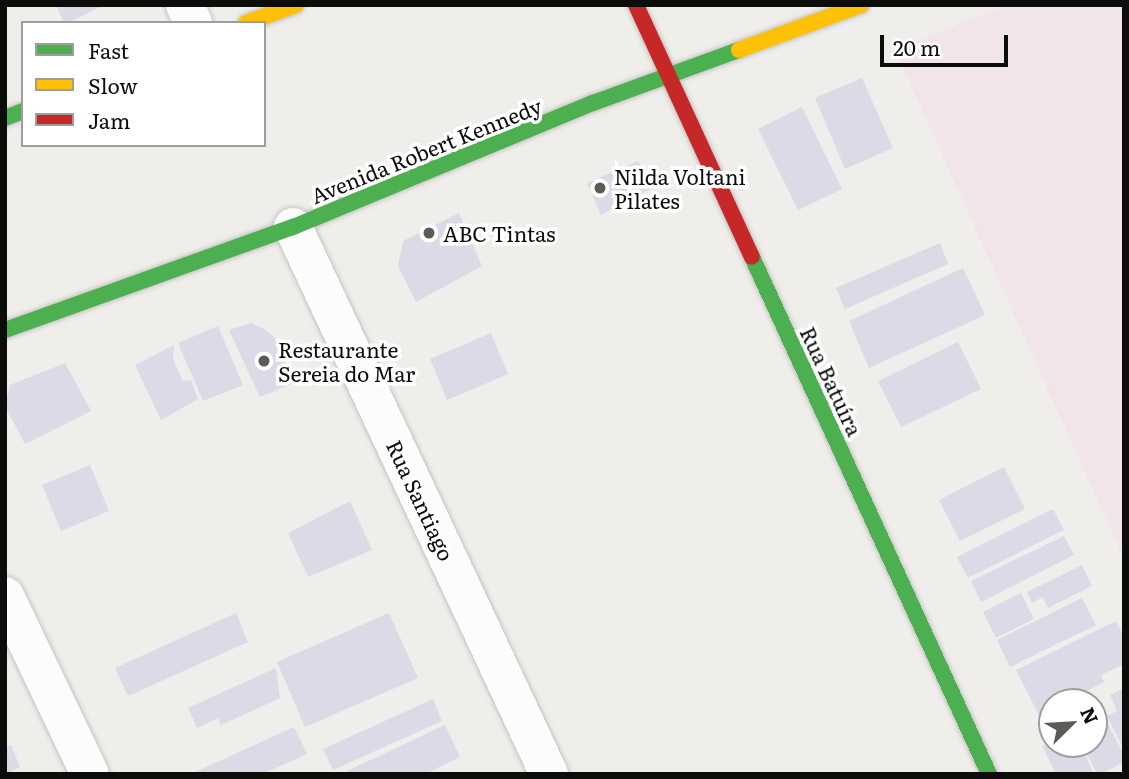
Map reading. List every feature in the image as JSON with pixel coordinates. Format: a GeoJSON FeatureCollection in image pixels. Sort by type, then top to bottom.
{"type":"FeatureCollection","features":[{"type":"Feature","properties":{"kind":"main road"},"geometry":{"type":"LineString","coordinates":[[252,21],[296,5]]}},
{"type":"Feature","properties":{"kind":"main road","name":"Rua Batuíra"},"geometry":{"type":"LineString","coordinates":[[636,5],[989,774]]}},
{"type":"Feature","properties":{"kind":"main road","name":"Avenida Robert Kennedy"},"geometry":{"type":"LineString","coordinates":[[5,330],[293,227],[669,74],[861,5]]}},
{"type":"Feature","properties":{"kind":"street"},"geometry":{"type":"LineString","coordinates":[[185,5],[192,21]]}},
{"type":"Feature","properties":{"kind":"street","name":"Rua Santiago"},"geometry":{"type":"LineString","coordinates":[[293,227],[549,774]]}},
{"type":"Feature","properties":{"kind":"street"},"geometry":{"type":"LineString","coordinates":[[5,596],[90,774]]}},
{"type":"Feature","properties":{"kind":"shaded area"},"geometry":{"type":"Polygon","coordinates":[[[1006,5],[1124,5],[1124,559],[895,50],[1006,5]]]}},
{"type":"Feature","properties":{"kind":"building"},"geometry":{"type":"Polygon","coordinates":[[[56,5],[104,5],[72,21],[63,21],[56,5]]]}},
{"type":"Feature","properties":{"kind":"building"},"geometry":{"type":"Polygon","coordinates":[[[862,78],[893,148],[845,169],[815,98],[862,78]]]}},
{"type":"Feature","properties":{"kind":"building"},"geometry":{"type":"Polygon","coordinates":[[[802,107],[842,189],[798,210],[758,129],[802,107]]]}},
{"type":"Feature","properties":{"kind":"building"},"geometry":{"type":"Polygon","coordinates":[[[638,161],[653,188],[601,215],[587,183],[638,161]]]}},
{"type":"Feature","properties":{"kind":"building"},"geometry":{"type":"Polygon","coordinates":[[[459,213],[482,266],[416,302],[398,266],[403,241],[459,213]]]}},
{"type":"Feature","properties":{"kind":"building"},"geometry":{"type":"Polygon","coordinates":[[[940,243],[948,264],[845,309],[836,288],[940,243]]]}},
{"type":"Feature","properties":{"kind":"building"},"geometry":{"type":"Polygon","coordinates":[[[963,268],[985,315],[869,368],[849,321],[963,268]]]}},
{"type":"Feature","properties":{"kind":"building","name":"Restaurante Sereia do Mar"},"geometry":{"type":"Polygon","coordinates":[[[251,323],[263,328],[275,338],[294,383],[260,397],[229,330],[251,323]]]}},
{"type":"Feature","properties":{"kind":"building"},"geometry":{"type":"Polygon","coordinates":[[[218,326],[243,385],[203,401],[178,343],[218,326]]]}},
{"type":"Feature","properties":{"kind":"building"},"geometry":{"type":"Polygon","coordinates":[[[491,333],[508,374],[447,400],[430,359],[491,333]]]}},
{"type":"Feature","properties":{"kind":"building"},"geometry":{"type":"Polygon","coordinates":[[[958,342],[981,389],[901,427],[878,381],[958,342]]]}},
{"type":"Feature","properties":{"kind":"building"},"geometry":{"type":"Polygon","coordinates":[[[174,345],[173,359],[183,381],[191,380],[198,399],[161,420],[135,365],[174,345]]]}},
{"type":"Feature","properties":{"kind":"building"},"geometry":{"type":"Polygon","coordinates":[[[65,363],[91,411],[25,444],[5,406],[10,385],[65,363]]]}},
{"type":"Feature","properties":{"kind":"building"},"geometry":{"type":"Polygon","coordinates":[[[90,465],[109,511],[61,531],[42,485],[90,465]]]}},
{"type":"Feature","properties":{"kind":"building"},"geometry":{"type":"Polygon","coordinates":[[[1004,467],[1025,509],[960,541],[939,500],[1004,467]]]}},
{"type":"Feature","properties":{"kind":"building"},"geometry":{"type":"Polygon","coordinates":[[[350,501],[372,550],[308,577],[288,533],[350,501]]]}},
{"type":"Feature","properties":{"kind":"building"},"geometry":{"type":"Polygon","coordinates":[[[1053,509],[1064,530],[968,578],[957,557],[1053,509]]]}},
{"type":"Feature","properties":{"kind":"building"},"geometry":{"type":"Polygon","coordinates":[[[1064,536],[1074,555],[981,602],[971,581],[1064,536]]]}},
{"type":"Feature","properties":{"kind":"building"},"geometry":{"type":"Polygon","coordinates":[[[1082,565],[1092,586],[1048,608],[1043,597],[1032,603],[1027,592],[1082,565]]]}},
{"type":"Feature","properties":{"kind":"building"},"geometry":{"type":"Polygon","coordinates":[[[1021,593],[1034,619],[996,638],[983,612],[1021,593]]]}},
{"type":"Feature","properties":{"kind":"building"},"geometry":{"type":"Polygon","coordinates":[[[1082,598],[1096,625],[1010,667],[997,640],[1082,598]]]}},
{"type":"Feature","properties":{"kind":"building"},"geometry":{"type":"Polygon","coordinates":[[[236,613],[248,642],[128,696],[115,668],[236,613]]]}},
{"type":"Feature","properties":{"kind":"building"},"geometry":{"type":"Polygon","coordinates":[[[389,613],[418,678],[305,727],[277,662],[389,613]]]}},
{"type":"Feature","properties":{"kind":"building"},"geometry":{"type":"Polygon","coordinates":[[[1116,621],[1124,637],[1124,664],[1101,675],[1104,682],[1092,688],[1038,688],[1038,713],[1016,670],[1116,621]]]}},
{"type":"Feature","properties":{"kind":"building"},"geometry":{"type":"Polygon","coordinates":[[[276,668],[280,698],[221,725],[218,718],[197,728],[188,708],[276,668]]]}},
{"type":"Feature","properties":{"kind":"building"},"geometry":{"type":"Polygon","coordinates":[[[1124,688],[1124,750],[1108,718],[1117,711],[1110,695],[1124,688]]]}},
{"type":"Feature","properties":{"kind":"building"},"geometry":{"type":"Polygon","coordinates":[[[433,699],[442,721],[333,770],[323,749],[433,699]]]}},
{"type":"Feature","properties":{"kind":"building"},"geometry":{"type":"Polygon","coordinates":[[[1108,724],[1124,755],[1124,762],[1097,774],[1089,758],[1108,758],[1108,724]]]}},
{"type":"Feature","properties":{"kind":"building"},"geometry":{"type":"Polygon","coordinates":[[[445,725],[460,757],[425,774],[341,774],[445,725]]]}},
{"type":"Feature","properties":{"kind":"building"},"geometry":{"type":"Polygon","coordinates":[[[294,727],[307,754],[263,774],[191,774],[294,727]]]}},
{"type":"Feature","properties":{"kind":"building"},"geometry":{"type":"Polygon","coordinates":[[[11,745],[20,767],[5,774],[5,747],[11,745]]]}},
{"type":"Feature","properties":{"kind":"building"},"geometry":{"type":"Polygon","coordinates":[[[1048,758],[1087,758],[1094,774],[1056,774],[1048,758]]]}},
{"type":"Feature","properties":{"kind":"traffic: fast"},"geometry":{"type":"LineString","coordinates":[[5,330],[293,227],[593,103],[739,50]]}},
{"type":"Feature","properties":{"kind":"traffic: fast"},"geometry":{"type":"LineString","coordinates":[[5,118],[21,112]]}},
{"type":"Feature","properties":{"kind":"traffic: fast"},"geometry":{"type":"LineString","coordinates":[[752,257],[989,774]]}},
{"type":"Feature","properties":{"kind":"traffic: slow"},"geometry":{"type":"LineString","coordinates":[[252,21],[296,5]]}},
{"type":"Feature","properties":{"kind":"traffic: slow"},"geometry":{"type":"LineString","coordinates":[[739,50],[861,5]]}},
{"type":"Feature","properties":{"kind":"traffic: jam"},"geometry":{"type":"LineString","coordinates":[[636,5],[752,257]]}},
{"type":"Feature","properties":{"kind":"place","name":"Nilda Voltani Pilates"},"geometry":{"type":"Point","coordinates":[600,188]}},
{"type":"Feature","properties":{"kind":"place","name":"ABC Tintas"},"geometry":{"type":"Point","coordinates":[429,233]}},
{"type":"Feature","properties":{"kind":"place","name":"Restaurante Sereia do Mar"},"geometry":{"type":"Point","coordinates":[264,361]}}]}
